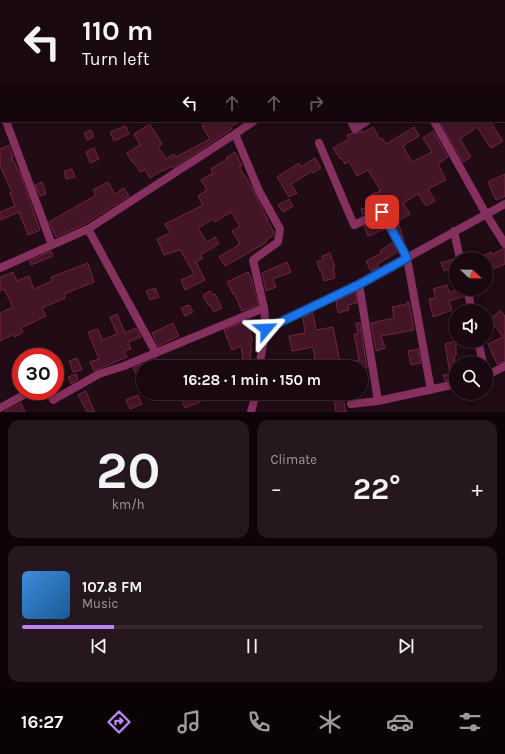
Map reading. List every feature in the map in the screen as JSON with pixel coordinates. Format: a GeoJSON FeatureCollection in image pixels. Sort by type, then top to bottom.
{"type":"FeatureCollection","features":[{"type":"Feature","properties":{"kind":"street"},"geometry":{"type":"LineString","coordinates":[[6,122],[52,245]]}},
{"type":"Feature","properties":{"kind":"street"},"geometry":{"type":"LineString","coordinates":[[0,268],[88,229],[253,122]]}},
{"type":"Feature","properties":{"kind":"street"},"geometry":{"type":"LineString","coordinates":[[352,122],[355,129],[366,122]]}},
{"type":"Feature","properties":{"kind":"street"},"geometry":{"type":"LineString","coordinates":[[435,122],[486,214],[505,244]]}},
{"type":"Feature","properties":{"kind":"street"},"geometry":{"type":"LineString","coordinates":[[235,134],[260,191],[280,229],[278,242],[253,260],[264,308],[266,329],[260,360]]}},
{"type":"Feature","properties":{"kind":"street"},"geometry":{"type":"LineString","coordinates":[[319,143],[354,225],[382,212],[407,258],[431,390]]}},
{"type":"Feature","properties":{"kind":"street"},"geometry":{"type":"LineString","coordinates":[[266,329],[360,284],[505,204]]}},
{"type":"Feature","properties":{"kind":"street"},"geometry":{"type":"LineString","coordinates":[[88,229],[156,353]]}},
{"type":"Feature","properties":{"kind":"street"},"geometry":{"type":"LineString","coordinates":[[454,231],[458,252]]}},
{"type":"Feature","properties":{"kind":"street"},"geometry":{"type":"LineString","coordinates":[[360,284],[378,401]]}},
{"type":"Feature","properties":{"kind":"street"},"geometry":{"type":"LineString","coordinates":[[64,394],[99,374],[124,366],[264,308]]}},
{"type":"Feature","properties":{"kind":"street"},"geometry":{"type":"LineString","coordinates":[[493,372],[505,366]]}},
{"type":"Feature","properties":{"kind":"street"},"geometry":{"type":"LineString","coordinates":[[351,404],[378,401],[449,386]]}},
{"type":"Feature","properties":{"kind":"street"},"geometry":{"type":"LineString","coordinates":[[0,408],[15,400]]}},
{"type":"Feature","properties":{"kind":"street"},"geometry":{"type":"LineString","coordinates":[[251,412],[254,400]]}},
{"type":"Feature","properties":{"kind":"building"},"geometry":{"type":"Polygon","coordinates":[[[202,122],[238,122],[231,127],[232,129],[173,168],[172,166],[150,178],[145,170],[140,172],[127,153],[140,145],[134,134],[150,124],[162,144],[158,146],[166,159],[174,154],[176,157],[210,139],[202,126],[204,126],[202,122]]]}},
{"type":"Feature","properties":{"kind":"building"},"geometry":{"type":"Polygon","coordinates":[[[441,122],[491,122],[503,141],[491,148],[477,127],[460,139],[471,157],[463,162],[441,122]]]}},
{"type":"Feature","properties":{"kind":"building"},"geometry":{"type":"Polygon","coordinates":[[[126,126],[129,134],[114,141],[110,132],[126,126]]]}},
{"type":"Feature","properties":{"kind":"building"},"geometry":{"type":"Polygon","coordinates":[[[373,127],[380,139],[382,138],[386,144],[414,127],[419,136],[403,146],[412,162],[432,152],[423,138],[433,131],[448,157],[438,164],[446,180],[428,189],[435,201],[426,206],[418,194],[403,203],[410,214],[398,221],[404,242],[385,208],[380,207],[363,215],[361,209],[375,205],[372,194],[381,191],[368,170],[357,176],[349,161],[345,164],[333,148],[349,139],[347,135],[352,133],[356,134],[362,131],[362,133],[373,127]]]}},
{"type":"Feature","properties":{"kind":"building"},"geometry":{"type":"Polygon","coordinates":[[[91,130],[94,137],[87,140],[84,133],[91,130]]]}},
{"type":"Feature","properties":{"kind":"building"},"geometry":{"type":"Polygon","coordinates":[[[9,145],[12,158],[21,176],[40,230],[28,235],[19,212],[0,220],[0,212],[15,206],[10,193],[12,192],[0,166],[0,149],[9,145]]]}},
{"type":"Feature","properties":{"kind":"building"},"geometry":{"type":"Polygon","coordinates":[[[94,148],[99,159],[90,163],[86,152],[94,148]]]}},
{"type":"Feature","properties":{"kind":"building"},"geometry":{"type":"Polygon","coordinates":[[[235,152],[242,166],[239,167],[250,184],[274,232],[273,236],[266,240],[267,242],[225,266],[219,257],[240,244],[232,231],[240,226],[231,212],[215,222],[213,219],[198,228],[207,242],[215,237],[219,244],[200,255],[203,258],[196,262],[205,280],[185,290],[181,280],[194,274],[180,250],[164,255],[157,239],[170,233],[165,224],[203,205],[198,196],[207,190],[201,180],[213,173],[211,169],[235,152]]]}},
{"type":"Feature","properties":{"kind":"building"},"geometry":{"type":"Polygon","coordinates":[[[315,158],[321,168],[313,173],[312,171],[291,184],[297,193],[289,197],[277,177],[299,163],[301,167],[315,158]]]}},
{"type":"Feature","properties":{"kind":"building"},"geometry":{"type":"Polygon","coordinates":[[[72,169],[75,177],[66,179],[64,171],[72,169]]]}},
{"type":"Feature","properties":{"kind":"building"},"geometry":{"type":"Polygon","coordinates":[[[505,174],[505,196],[496,200],[488,182],[505,174]]]}},
{"type":"Feature","properties":{"kind":"building"},"geometry":{"type":"Polygon","coordinates":[[[42,182],[46,194],[40,196],[35,185],[42,182]]]}},
{"type":"Feature","properties":{"kind":"building"},"geometry":{"type":"Polygon","coordinates":[[[108,182],[115,194],[124,188],[129,196],[85,224],[56,237],[49,222],[96,195],[93,190],[108,182]]]}},
{"type":"Feature","properties":{"kind":"building"},"geometry":{"type":"Polygon","coordinates":[[[289,199],[293,206],[283,212],[278,205],[289,199]]]}},
{"type":"Feature","properties":{"kind":"building"},"geometry":{"type":"Polygon","coordinates":[[[380,219],[385,229],[368,236],[364,226],[380,219]]]}},
{"type":"Feature","properties":{"kind":"building"},"geometry":{"type":"Polygon","coordinates":[[[392,243],[397,252],[378,264],[379,267],[371,271],[366,261],[382,253],[380,251],[392,243]]]}},
{"type":"Feature","properties":{"kind":"building"},"geometry":{"type":"Polygon","coordinates":[[[502,249],[505,249],[505,264],[493,269],[493,254],[502,249]]]}},
{"type":"Feature","properties":{"kind":"building"},"geometry":{"type":"Polygon","coordinates":[[[51,251],[53,256],[31,265],[29,261],[51,251]]]}},
{"type":"Feature","properties":{"kind":"building"},"geometry":{"type":"Polygon","coordinates":[[[330,253],[335,267],[333,268],[335,278],[324,281],[317,262],[323,260],[322,256],[330,253]]]}},
{"type":"Feature","properties":{"kind":"building"},"geometry":{"type":"Polygon","coordinates":[[[449,261],[449,269],[444,271],[441,263],[449,261]]]}},
{"type":"Feature","properties":{"kind":"building"},"geometry":{"type":"Polygon","coordinates":[[[287,262],[291,272],[273,279],[276,287],[266,291],[262,273],[287,262]]]}},
{"type":"Feature","properties":{"kind":"building"},"geometry":{"type":"Polygon","coordinates":[[[88,263],[94,282],[64,294],[65,298],[42,308],[46,316],[21,328],[23,332],[14,337],[13,334],[0,341],[0,313],[13,307],[4,289],[0,291],[0,277],[13,272],[17,281],[29,276],[34,289],[52,281],[51,277],[88,263]]]}},
{"type":"Feature","properties":{"kind":"building"},"geometry":{"type":"Polygon","coordinates":[[[248,272],[251,277],[258,305],[242,311],[227,282],[248,272]]]}},
{"type":"Feature","properties":{"kind":"building"},"geometry":{"type":"Polygon","coordinates":[[[447,285],[449,296],[463,297],[449,301],[449,311],[433,317],[429,299],[436,298],[433,289],[447,285]]]}},
{"type":"Feature","properties":{"kind":"building"},"geometry":{"type":"Polygon","coordinates":[[[155,288],[159,297],[150,300],[146,291],[155,288]]]}},
{"type":"Feature","properties":{"kind":"building"},"geometry":{"type":"Polygon","coordinates":[[[210,291],[212,295],[215,294],[222,308],[214,312],[210,305],[208,305],[203,295],[210,291]]]}},
{"type":"Feature","properties":{"kind":"building"},"geometry":{"type":"Polygon","coordinates":[[[355,292],[357,303],[348,305],[349,310],[338,313],[336,301],[355,292]]]}},
{"type":"Feature","properties":{"kind":"building"},"geometry":{"type":"Polygon","coordinates":[[[407,302],[409,302],[414,330],[381,336],[385,348],[376,351],[371,323],[394,318],[392,307],[407,304],[407,302]]]}},
{"type":"Feature","properties":{"kind":"building"},"geometry":{"type":"Polygon","coordinates":[[[189,305],[193,312],[185,316],[181,308],[189,305]]]}},
{"type":"Feature","properties":{"kind":"building"},"geometry":{"type":"Polygon","coordinates":[[[501,311],[505,316],[505,361],[497,364],[490,348],[493,348],[493,342],[503,337],[494,325],[493,316],[501,311]]]}},
{"type":"Feature","properties":{"kind":"building"},"geometry":{"type":"Polygon","coordinates":[[[313,313],[316,330],[333,327],[340,360],[315,360],[313,347],[292,351],[289,336],[305,333],[303,317],[313,313]]]}},
{"type":"Feature","properties":{"kind":"building"},"geometry":{"type":"Polygon","coordinates":[[[117,314],[125,333],[136,328],[141,337],[128,342],[131,349],[124,351],[127,357],[94,371],[90,362],[99,359],[88,332],[98,329],[102,340],[117,334],[110,317],[117,314]]]}},
{"type":"Feature","properties":{"kind":"building"},"geometry":{"type":"Polygon","coordinates":[[[246,321],[253,341],[250,343],[252,351],[250,352],[251,359],[243,360],[241,346],[232,350],[224,330],[246,321]]]}},
{"type":"Feature","properties":{"kind":"building"},"geometry":{"type":"Polygon","coordinates":[[[173,323],[179,336],[158,346],[152,333],[173,323]]]}},
{"type":"Feature","properties":{"kind":"building"},"geometry":{"type":"Polygon","coordinates":[[[356,323],[360,323],[366,360],[359,360],[354,334],[358,334],[356,323]]]}},
{"type":"Feature","properties":{"kind":"building"},"geometry":{"type":"Polygon","coordinates":[[[449,343],[449,348],[456,348],[456,356],[449,356],[449,368],[445,344],[449,343]]]}},
{"type":"Feature","properties":{"kind":"building"},"geometry":{"type":"Polygon","coordinates":[[[418,349],[421,363],[411,365],[408,351],[418,349]]]}},
{"type":"Feature","properties":{"kind":"building"},"geometry":{"type":"Polygon","coordinates":[[[77,358],[82,370],[73,372],[69,361],[77,358]]]}},
{"type":"Feature","properties":{"kind":"building"},"geometry":{"type":"Polygon","coordinates":[[[136,367],[136,374],[133,368],[136,367]]]}},
{"type":"Feature","properties":{"kind":"building"},"geometry":{"type":"Polygon","coordinates":[[[76,374],[78,379],[71,384],[68,377],[76,374]]]}},
{"type":"Feature","properties":{"kind":"building"},"geometry":{"type":"Polygon","coordinates":[[[449,374],[449,380],[445,381],[443,375],[449,374]]]}},
{"type":"Feature","properties":{"kind":"building"},"geometry":{"type":"Polygon","coordinates":[[[86,391],[95,412],[87,412],[78,395],[86,391]]]}},
{"type":"Feature","properties":{"kind":"building"},"geometry":{"type":"Polygon","coordinates":[[[136,396],[136,400],[140,400],[142,404],[130,409],[126,400],[136,396]]]}},
{"type":"Feature","properties":{"kind":"building"},"geometry":{"type":"Polygon","coordinates":[[[182,400],[199,400],[200,402],[185,408],[182,400]]]}},
{"type":"Feature","properties":{"kind":"building"},"geometry":{"type":"Polygon","coordinates":[[[334,400],[343,400],[346,412],[336,412],[334,400]]]}},
{"type":"Feature","properties":{"kind":"building"},"geometry":{"type":"Polygon","coordinates":[[[21,403],[25,412],[4,412],[21,403]]]}},
{"type":"Feature","properties":{"kind":"route"},"geometry":{"type":"LineString","coordinates":[[266,329],[360,284],[407,258],[382,212]]}}]}
